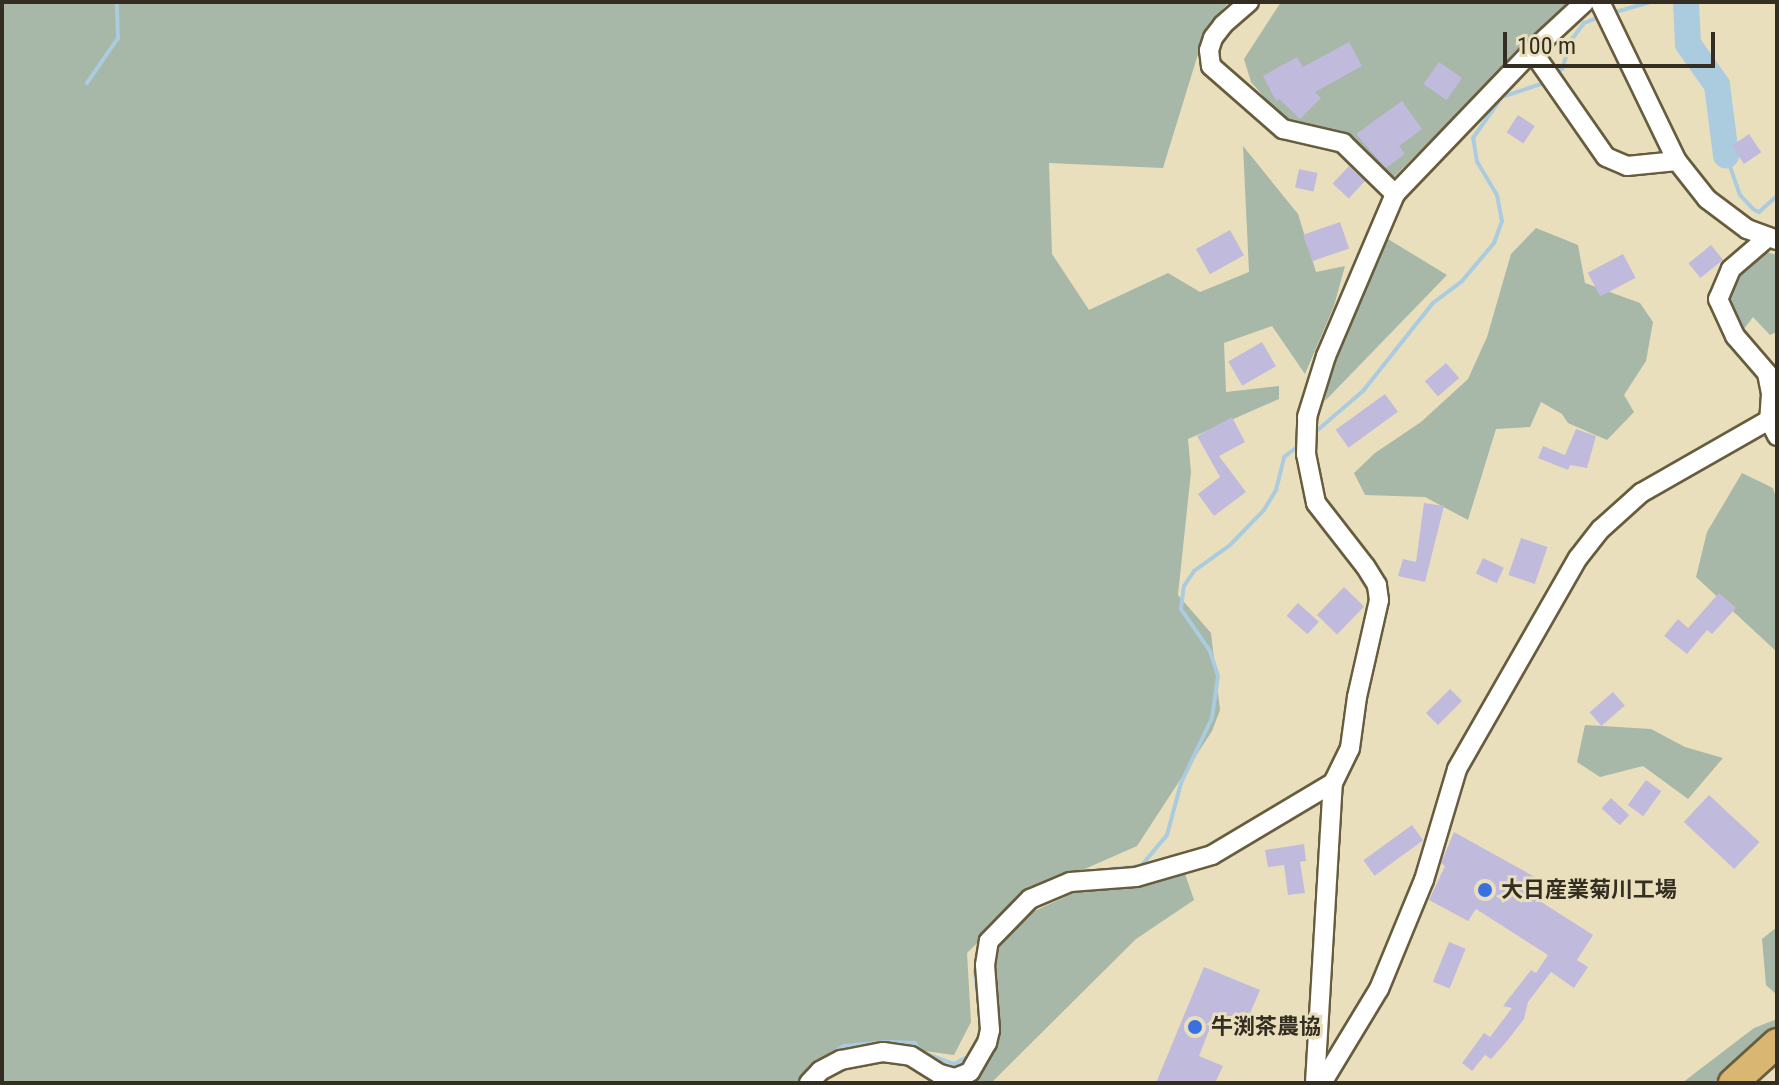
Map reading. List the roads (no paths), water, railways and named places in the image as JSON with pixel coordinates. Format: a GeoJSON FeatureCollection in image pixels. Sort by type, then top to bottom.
{"type":"FeatureCollection","features":[{"type":"Feature","properties":{"kind":"highway"},"geometry":{"type":"LineString","coordinates":[[1733,1083],[1777,1043]]}},
{"type":"Feature","properties":{"kind":"street"},"geometry":{"type":"LineString","coordinates":[[1249,2],[1213,38],[1209,50],[1211,66],[1283,129],[1343,143],[1395,194]]}},
{"type":"Feature","properties":{"kind":"street"},"geometry":{"type":"LineString","coordinates":[[1315,1083],[1333,783],[1350,748],[1357,697],[1379,600],[1377,585],[1365,566],[1316,503],[1306,454],[1307,417],[1326,356],[1395,194],[1532,51],[1585,2]]}},
{"type":"Feature","properties":{"kind":"street"},"geometry":{"type":"LineString","coordinates":[[1600,2],[1677,161],[1707,199],[1747,229],[1772,239]]}},
{"type":"Feature","properties":{"kind":"street"},"geometry":{"type":"LineString","coordinates":[[1532,51],[1606,157],[1627,166],[1677,161]]}},
{"type":"Feature","properties":{"kind":"street"},"geometry":{"type":"LineString","coordinates":[[1322,1083],[1379,989],[1424,880],[1457,769],[1578,558],[1601,529],[1641,493],[1773,428],[1767,373],[1735,336],[1718,299],[1731,269],[1772,239]]}},
{"type":"Feature","properties":{"kind":"street"},"geometry":{"type":"LineString","coordinates":[[809,1083],[820,1071],[841,1060],[883,1052],[911,1056],[940,1074],[955,1078],[970,1072],[987,1043],[990,1030],[985,965],[989,941],[1030,899],[1070,882],[1136,877],[1212,855],[1333,783]]}},
{"type":"Feature","properties":{"kind":"waterway"},"geometry":{"type":"LineString","coordinates":[[87,83],[118,38],[117,2]]}},
{"type":"Feature","properties":{"kind":"waterway"},"geometry":{"type":"LineString","coordinates":[[1612,13],[1650,2]]}},
{"type":"Feature","properties":{"kind":"waterway"},"geometry":{"type":"LineString","coordinates":[[1686,2],[1688,44],[1717,85],[1726,155]]}},
{"type":"Feature","properties":{"kind":"waterway"},"geometry":{"type":"LineString","coordinates":[[1556,73],[1562,69],[1572,39],[1584,23],[1600,17]]}},
{"type":"Feature","properties":{"kind":"waterway"},"geometry":{"type":"LineString","coordinates":[[1313,434],[1363,391],[1433,303],[1462,281],[1494,243],[1502,221],[1497,195],[1477,162],[1473,138],[1502,97],[1547,82]]}},
{"type":"Feature","properties":{"kind":"waterway"},"geometry":{"type":"LineString","coordinates":[[1726,155],[1740,195],[1753,209],[1759,212],[1777,196]]}},
{"type":"Feature","properties":{"kind":"waterway"},"geometry":{"type":"LineString","coordinates":[[1086,872],[1141,866],[1167,835],[1181,783],[1212,718],[1218,676],[1210,651],[1181,609],[1184,586],[1194,571],[1230,545],[1264,510],[1276,490],[1284,457],[1300,445]]}},
{"type":"Feature","properties":{"kind":"waterway"},"geometry":{"type":"LineString","coordinates":[[984,935],[1011,906]]}},
{"type":"Feature","properties":{"kind":"waterway"},"geometry":{"type":"LineString","coordinates":[[980,947],[975,971],[980,1013]]}},
{"type":"Feature","properties":{"kind":"waterway"},"geometry":{"type":"LineString","coordinates":[[819,1062],[844,1046],[887,1042],[915,1043],[921,1052],[954,1064],[971,1055]]}},
{"type":"Feature","properties":{"kind":"place","name":"大日産業菊川工場"},"geometry":{"type":"Point","coordinates":[1485,890]}},
{"type":"Feature","properties":{"kind":"place","name":"牛渕茶農協"},"geometry":{"type":"Point","coordinates":[1195,1027]}}]}
